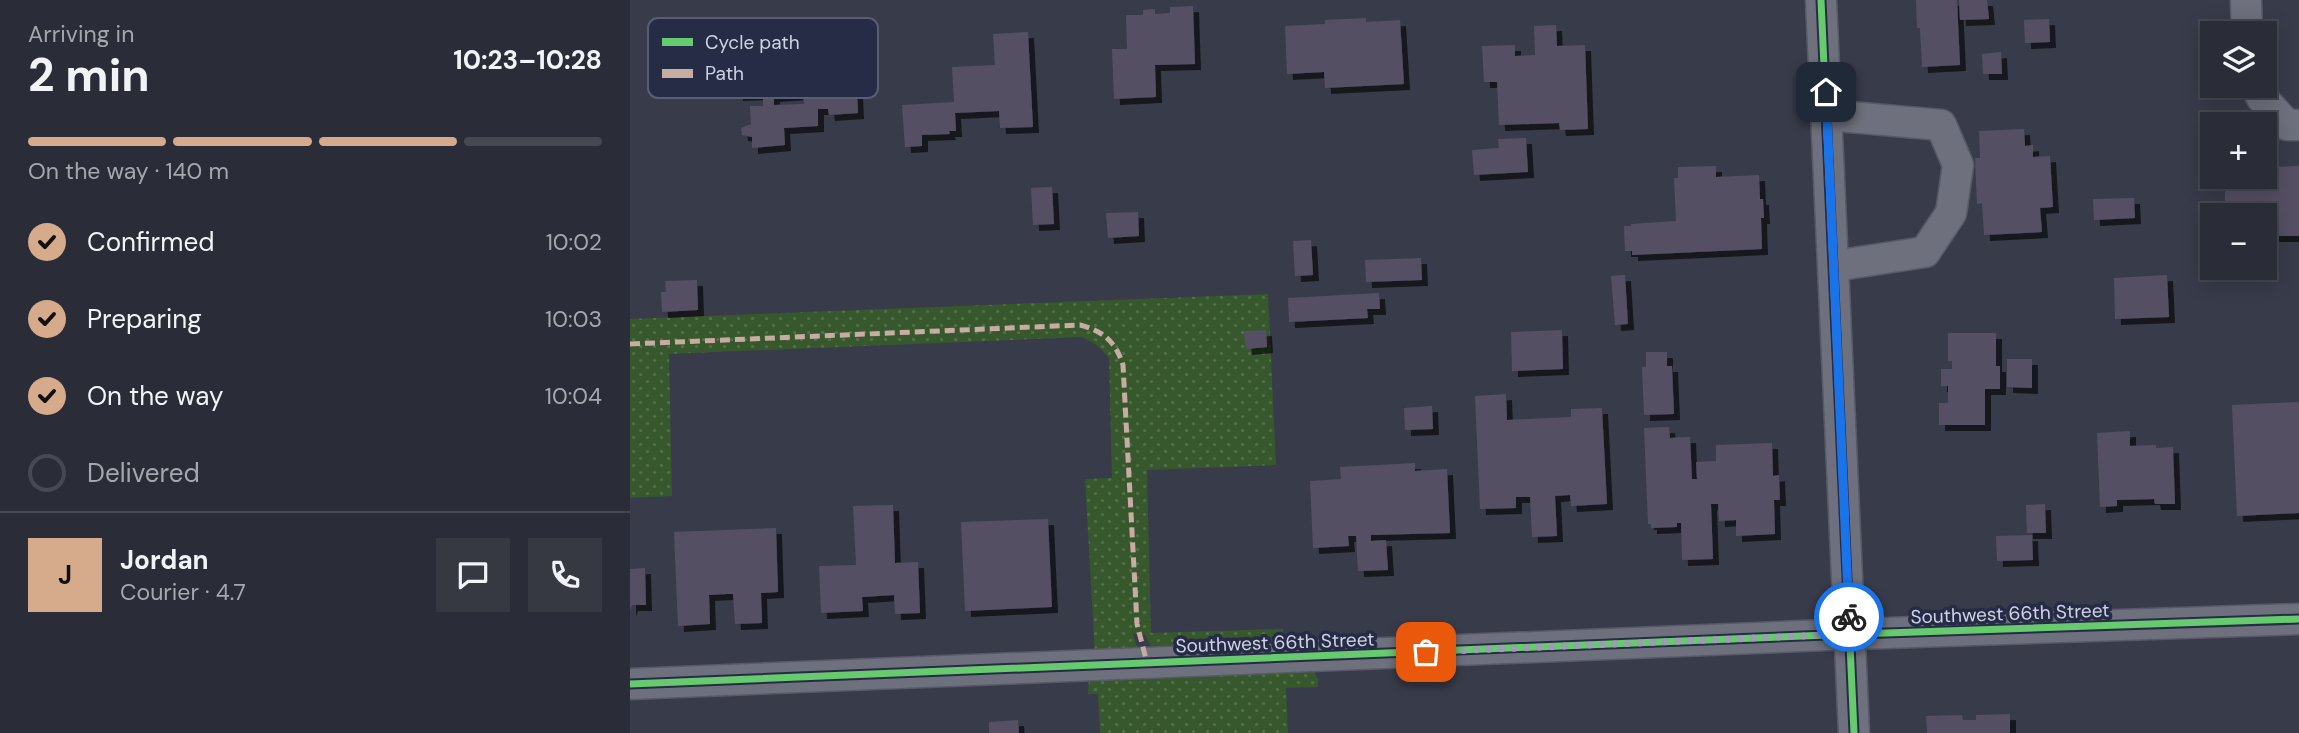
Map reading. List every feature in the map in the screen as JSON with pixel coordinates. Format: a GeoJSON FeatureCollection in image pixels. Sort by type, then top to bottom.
{"type":"FeatureCollection","features":[{"type":"Feature","properties":{"kind":"street"},"geometry":{"type":"LineString","coordinates":[[1821,0],[1854,733]]}},
{"type":"Feature","properties":{"kind":"street"},"geometry":{"type":"LineString","coordinates":[[2246,0],[2247,21]]}},
{"type":"Feature","properties":{"kind":"street"},"geometry":{"type":"LineString","coordinates":[[2262,98],[2287,125],[2299,125]]}},
{"type":"Feature","properties":{"kind":"street"},"geometry":{"type":"LineString","coordinates":[[1827,115],[1941,125],[1958,165],[1951,213],[1925,252],[1834,266]]}},
{"type":"Feature","properties":{"kind":"street","name":"Southwest 66th Street"},"geometry":{"type":"LineString","coordinates":[[630,684],[2299,618]]}},
{"type":"Feature","properties":{"kind":"green space"},"geometry":{"type":"Polygon","coordinates":[[[1268,294],[1276,465],[1147,470],[1151,633],[1283,629],[1284,646],[1152,648],[1144,634],[1133,634],[1139,652],[1095,655],[1085,479],[1112,478],[1109,358],[1098,346],[1082,337],[669,354],[672,496],[630,498],[630,319],[1268,294]]]}},
{"type":"Feature","properties":{"kind":"green space"},"geometry":{"type":"Polygon","coordinates":[[[1312,668],[1318,679],[1318,687],[1286,688],[1288,733],[1100,733],[1098,694],[1088,694],[1089,677],[1312,668]]]}},
{"type":"Feature","properties":{"kind":"building"},"geometry":{"type":"Polygon","coordinates":[[[1916,0],[1957,0],[1960,65],[1922,67],[1916,0]]]}},
{"type":"Feature","properties":{"kind":"building"},"geometry":{"type":"Polygon","coordinates":[[[1959,0],[1987,0],[1989,19],[1960,20],[1959,0]]]}},
{"type":"Feature","properties":{"kind":"building"},"geometry":{"type":"Polygon","coordinates":[[[1193,6],[1195,64],[1155,65],[1156,97],[1114,99],[1112,49],[1127,49],[1126,15],[1143,15],[1143,10],[1155,9],[1155,14],[1170,13],[1170,7],[1193,6]]]}},
{"type":"Feature","properties":{"kind":"building"},"geometry":{"type":"Polygon","coordinates":[[[1366,18],[1366,22],[1400,20],[1404,84],[1325,88],[1324,72],[1287,74],[1285,26],[1366,18]]]}},
{"type":"Feature","properties":{"kind":"building"},"geometry":{"type":"Polygon","coordinates":[[[2049,19],[2050,42],[2025,43],[2024,20],[2049,19]]]}},
{"type":"Feature","properties":{"kind":"building"},"geometry":{"type":"Polygon","coordinates":[[[1556,25],[1557,46],[1585,45],[1588,129],[1560,130],[1559,123],[1499,125],[1497,82],[1484,82],[1482,46],[1515,45],[1515,56],[1535,55],[1534,26],[1556,25]]]}},
{"type":"Feature","properties":{"kind":"building"},"geometry":{"type":"Polygon","coordinates":[[[1028,32],[1033,127],[1000,128],[999,111],[955,113],[956,131],[949,131],[950,134],[922,135],[922,146],[905,147],[902,105],[954,102],[952,67],[995,65],[993,34],[1028,32]]]}},
{"type":"Feature","properties":{"kind":"building"},"geometry":{"type":"Polygon","coordinates":[[[2001,52],[2002,74],[1983,74],[1982,54],[2001,52]]]}},
{"type":"Feature","properties":{"kind":"building"},"geometry":{"type":"Polygon","coordinates":[[[763,98],[774,98],[774,105],[804,104],[803,98],[857,98],[858,113],[829,115],[828,109],[818,109],[818,126],[784,128],[785,145],[752,148],[752,137],[742,135],[741,128],[751,124],[750,106],[763,106],[763,98]]]}},
{"type":"Feature","properties":{"kind":"building"},"geometry":{"type":"Polygon","coordinates":[[[2024,129],[2025,146],[2033,145],[2033,157],[2050,156],[2053,207],[2040,208],[2042,232],[1984,235],[1982,203],[1977,204],[1975,158],[1980,158],[1979,131],[2024,129]]]}},
{"type":"Feature","properties":{"kind":"building"},"geometry":{"type":"Polygon","coordinates":[[[1526,138],[1528,172],[1474,175],[1472,150],[1499,148],[1498,139],[1526,138]]]}},
{"type":"Feature","properties":{"kind":"building"},"geometry":{"type":"Polygon","coordinates":[[[1716,166],[1716,177],[1759,175],[1764,218],[1761,218],[1762,249],[1632,255],[1632,251],[1625,251],[1624,226],[1676,221],[1674,178],[1678,178],[1678,167],[1716,166]]]}},
{"type":"Feature","properties":{"kind":"building"},"geometry":{"type":"Polygon","coordinates":[[[2299,166],[2299,236],[2277,236],[2277,203],[2225,202],[2225,189],[2277,189],[2277,167],[2299,166]]]}},
{"type":"Feature","properties":{"kind":"building"},"geometry":{"type":"Polygon","coordinates":[[[1052,187],[1054,224],[1033,225],[1031,188],[1052,187]]]}},
{"type":"Feature","properties":{"kind":"building"},"geometry":{"type":"Polygon","coordinates":[[[2134,198],[2135,218],[2094,220],[2093,199],[2134,198]]]}},
{"type":"Feature","properties":{"kind":"building"},"geometry":{"type":"Polygon","coordinates":[[[1138,212],[1139,236],[1108,238],[1106,213],[1138,212]]]}},
{"type":"Feature","properties":{"kind":"building"},"geometry":{"type":"Polygon","coordinates":[[[1311,240],[1313,275],[1295,276],[1293,241],[1311,240]]]}},
{"type":"Feature","properties":{"kind":"building"},"geometry":{"type":"Polygon","coordinates":[[[1421,258],[1422,280],[1366,282],[1365,260],[1421,258]]]}},
{"type":"Feature","properties":{"kind":"building"},"geometry":{"type":"Polygon","coordinates":[[[1625,275],[1628,324],[1615,325],[1611,276],[1625,275]]]}},
{"type":"Feature","properties":{"kind":"building"},"geometry":{"type":"Polygon","coordinates":[[[2167,275],[2169,317],[2115,319],[2114,278],[2167,275]]]}},
{"type":"Feature","properties":{"kind":"building"},"geometry":{"type":"Polygon","coordinates":[[[697,280],[698,310],[662,312],[661,292],[666,292],[665,281],[697,280]]]}},
{"type":"Feature","properties":{"kind":"building"},"geometry":{"type":"Polygon","coordinates":[[[1379,293],[1380,309],[1367,309],[1368,318],[1289,322],[1288,298],[1379,293]]]}},
{"type":"Feature","properties":{"kind":"building"},"geometry":{"type":"Polygon","coordinates":[[[1266,330],[1267,347],[1246,349],[1244,331],[1266,330]]]}},
{"type":"Feature","properties":{"kind":"building"},"geometry":{"type":"Polygon","coordinates":[[[1562,330],[1563,369],[1512,371],[1511,332],[1562,330]]]}},
{"type":"Feature","properties":{"kind":"building"},"geometry":{"type":"Polygon","coordinates":[[[1948,333],[1996,333],[1996,366],[2000,366],[2000,389],[1985,389],[1985,425],[1939,425],[1939,403],[1948,403],[1948,386],[1941,386],[1941,369],[1952,369],[1952,361],[1948,361],[1948,333]]]}},
{"type":"Feature","properties":{"kind":"building"},"geometry":{"type":"Polygon","coordinates":[[[1646,352],[1667,352],[1667,366],[1672,366],[1674,414],[1644,415],[1642,367],[1646,367],[1646,352]]]}},
{"type":"Feature","properties":{"kind":"building"},"geometry":{"type":"Polygon","coordinates":[[[2007,359],[2032,359],[2032,388],[2007,387],[2007,359]]]}},
{"type":"Feature","properties":{"kind":"building"},"geometry":{"type":"Polygon","coordinates":[[[1506,394],[1507,420],[1571,417],[1571,409],[1602,408],[1607,504],[1571,506],[1570,495],[1555,496],[1557,536],[1532,537],[1530,497],[1516,497],[1516,508],[1480,509],[1475,396],[1506,394]]]}},
{"type":"Feature","properties":{"kind":"building"},"geometry":{"type":"Polygon","coordinates":[[[2299,402],[2299,513],[2237,516],[2232,405],[2299,402]]]}},
{"type":"Feature","properties":{"kind":"building"},"geometry":{"type":"Polygon","coordinates":[[[1432,406],[1433,429],[1405,430],[1404,408],[1432,406]]]}},
{"type":"Feature","properties":{"kind":"building"},"geometry":{"type":"Polygon","coordinates":[[[1669,427],[1670,438],[1690,437],[1692,479],[1697,479],[1696,462],[1716,461],[1716,445],[1772,443],[1773,476],[1779,475],[1780,500],[1774,500],[1775,534],[1736,536],[1736,520],[1719,521],[1718,504],[1711,504],[1713,559],[1682,560],[1681,523],[1677,523],[1677,527],[1651,528],[1651,524],[1648,524],[1644,428],[1669,427]]]}},
{"type":"Feature","properties":{"kind":"building"},"geometry":{"type":"Polygon","coordinates":[[[2130,431],[2130,446],[2173,447],[2175,504],[2155,504],[2154,499],[2117,500],[2117,506],[2100,507],[2097,433],[2130,431]]]}},
{"type":"Feature","properties":{"kind":"building"},"geometry":{"type":"Polygon","coordinates":[[[1415,463],[1415,471],[1447,469],[1450,533],[1371,535],[1371,541],[1386,540],[1388,570],[1358,571],[1356,536],[1348,536],[1349,546],[1313,548],[1310,481],[1341,479],[1340,467],[1415,463]]]}},
{"type":"Feature","properties":{"kind":"building"},"geometry":{"type":"Polygon","coordinates":[[[2045,504],[2046,533],[2027,533],[2026,505],[2045,504]]]}},
{"type":"Feature","properties":{"kind":"building"},"geometry":{"type":"Polygon","coordinates":[[[893,505],[895,563],[918,562],[920,613],[895,614],[894,595],[862,597],[863,611],[821,613],[819,566],[856,565],[853,506],[893,505]]]}},
{"type":"Feature","properties":{"kind":"building"},"geometry":{"type":"Polygon","coordinates":[[[1048,519],[1052,607],[965,611],[961,522],[1048,519]]]}},
{"type":"Feature","properties":{"kind":"building"},"geometry":{"type":"Polygon","coordinates":[[[776,528],[778,592],[761,593],[762,623],[735,624],[733,594],[727,594],[709,595],[710,624],[678,626],[674,532],[776,528]]]}},
{"type":"Feature","properties":{"kind":"building"},"geometry":{"type":"Polygon","coordinates":[[[2032,535],[2033,560],[1997,561],[1996,536],[2032,535]]]}},
{"type":"Feature","properties":{"kind":"building"},"geometry":{"type":"Polygon","coordinates":[[[645,568],[646,605],[632,605],[630,610],[630,569],[645,568]]]}},
{"type":"Feature","properties":{"kind":"building"},"geometry":{"type":"Polygon","coordinates":[[[2010,714],[2010,733],[1927,733],[1926,716],[1962,715],[1963,720],[1976,720],[1976,715],[2010,714]]]}},
{"type":"Feature","properties":{"kind":"building"},"geometry":{"type":"Polygon","coordinates":[[[1018,720],[1019,733],[989,733],[989,722],[1018,720]]]}},
{"type":"Feature","properties":{"kind":"marked path"},"geometry":{"type":"LineString","coordinates":[[630,344],[1080,325],[1102,334],[1117,350],[1123,365],[1137,624],[1147,663]]}},
{"type":"Feature","properties":{"kind":"cycle path"},"geometry":{"type":"LineString","coordinates":[[1821,0],[1854,733]]}},
{"type":"Feature","properties":{"kind":"cycle path"},"geometry":{"type":"LineString","coordinates":[[630,684],[1827,635],[2299,619]]}},
{"type":"Feature","properties":{"kind":"way so far"},"geometry":{"type":"LineString","coordinates":[[1426,652],[1850,634],[1849,617]]}},
{"type":"Feature","properties":{"kind":"route"},"geometry":{"type":"LineString","coordinates":[[1826,92],[1849,617]]}}]}
